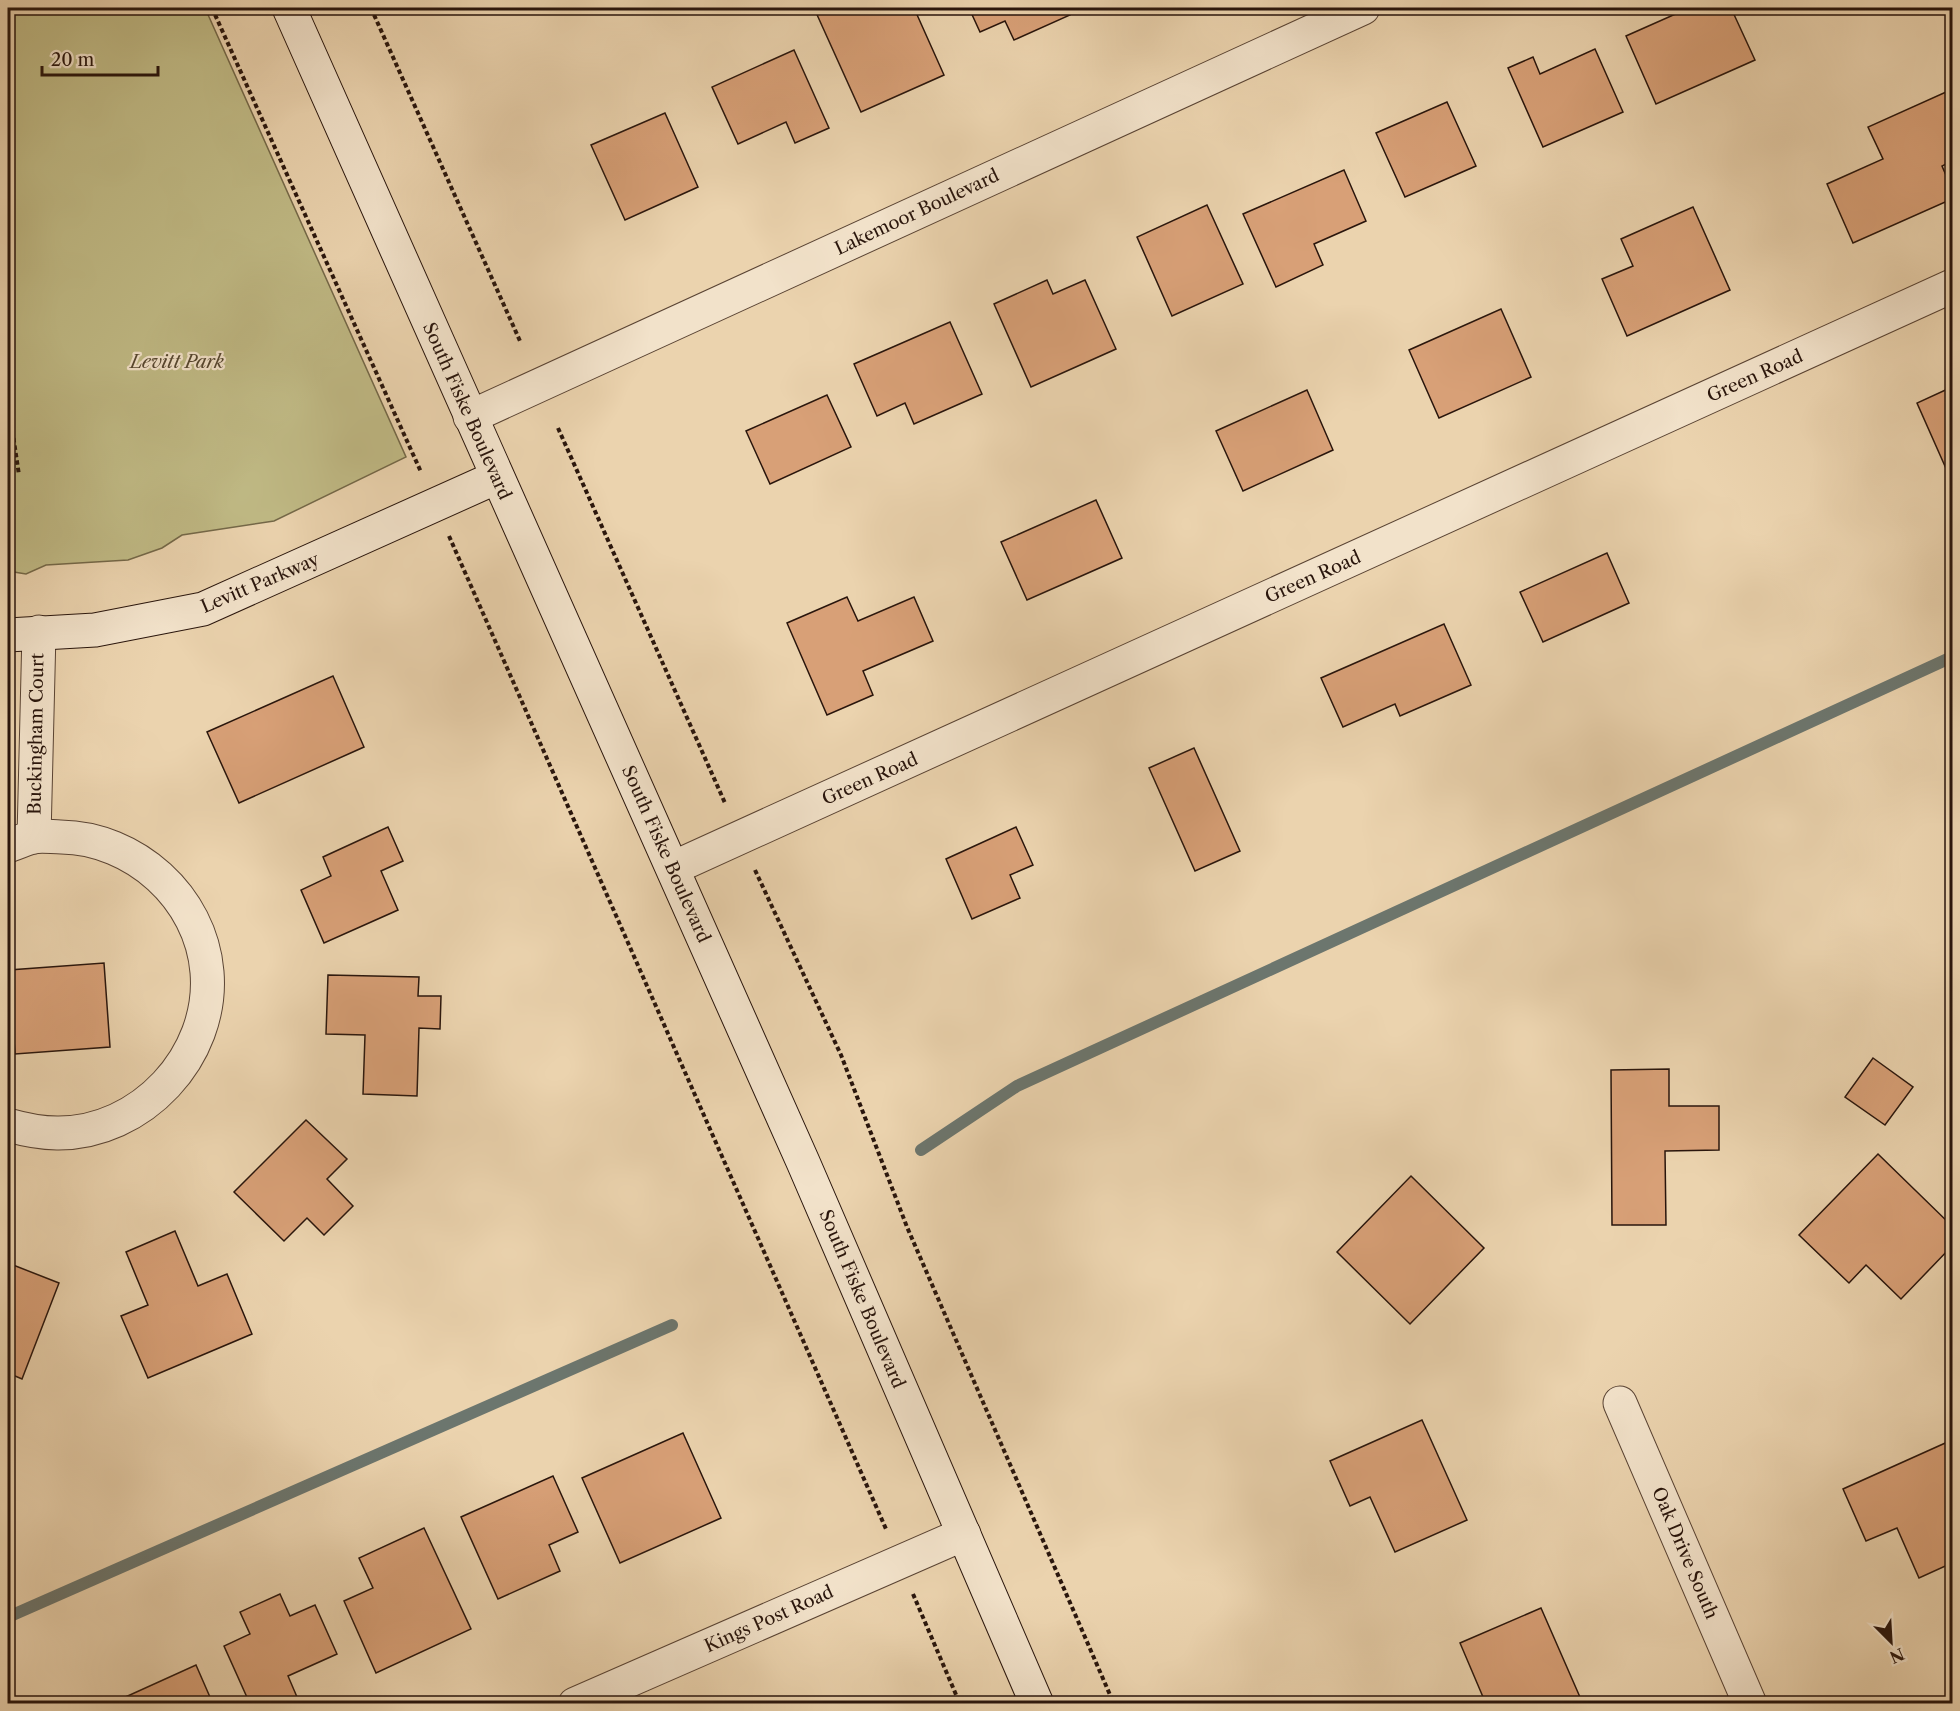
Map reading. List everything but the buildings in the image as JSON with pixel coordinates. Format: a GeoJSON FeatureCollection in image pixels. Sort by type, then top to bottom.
{"type":"FeatureCollection","features":[{"type":"Feature","properties":{"kind":"street","name":"South Fiske Boulevard"},"geometry":{"type":"LineString","coordinates":[[289,8],[496,477],[673,868],[1037,1704]]}},
{"type":"Feature","properties":{"kind":"street","name":"Lakemoor Boulevard"},"geometry":{"type":"LineString","coordinates":[[470,417],[1364,8]]}},
{"type":"Feature","properties":{"kind":"street","name":"Green Road"},"geometry":{"type":"LineString","coordinates":[[673,868],[1953,286]]}},
{"type":"Feature","properties":{"kind":"street","name":"Levitt Parkway"},"geometry":{"type":"LineString","coordinates":[[23,633],[95,630],[203,609],[496,477]]}},
{"type":"Feature","properties":{"kind":"street","name":"Buckingham Court"},"geometry":{"type":"LineString","coordinates":[[8,1125],[57,1133],[106,1125],[149,1102],[183,1066],[203,1021],[207,972],[195,925],[168,883],[130,853],[83,837],[21,841],[23,633]]}},
{"type":"Feature","properties":{"kind":"street","name":"Oak Drive South"},"geometry":{"type":"LineString","coordinates":[[1620,1402],[1750,1704]]}},
{"type":"Feature","properties":{"kind":"street","name":"Kings Post Road"},"geometry":{"type":"LineString","coordinates":[[575,1704],[964,1534]]}},
{"type":"Feature","properties":{"kind":"path"},"geometry":{"type":"LineString","coordinates":[[212,8],[436,506],[901,1561],[960,1704]]}},
{"type":"Feature","properties":{"kind":"path"},"geometry":{"type":"LineString","coordinates":[[371,8],[520,342]]}},
{"type":"Feature","properties":{"kind":"path"},"geometry":{"type":"LineString","coordinates":[[8,401],[19,475]]}},
{"type":"Feature","properties":{"kind":"path"},"geometry":{"type":"LineString","coordinates":[[558,428],[741,838],[841,1055],[908,1227],[1114,1704]]}},
{"type":"Feature","properties":{"kind":"green space","name":"Levitt Park"},"geometry":{"type":"Polygon","coordinates":[[[8,8],[205,8],[406,457],[274,521],[182,535],[162,548],[128,560],[46,565],[26,574],[8,571],[8,8]]]}},
{"type":"Feature","properties":{"kind":"waterway"},"geometry":{"type":"LineString","coordinates":[[921,1150],[1017,1086],[1952,657]]}},
{"type":"Feature","properties":{"kind":"waterway"},"geometry":{"type":"LineString","coordinates":[[8,1617],[672,1325]]}}]}
